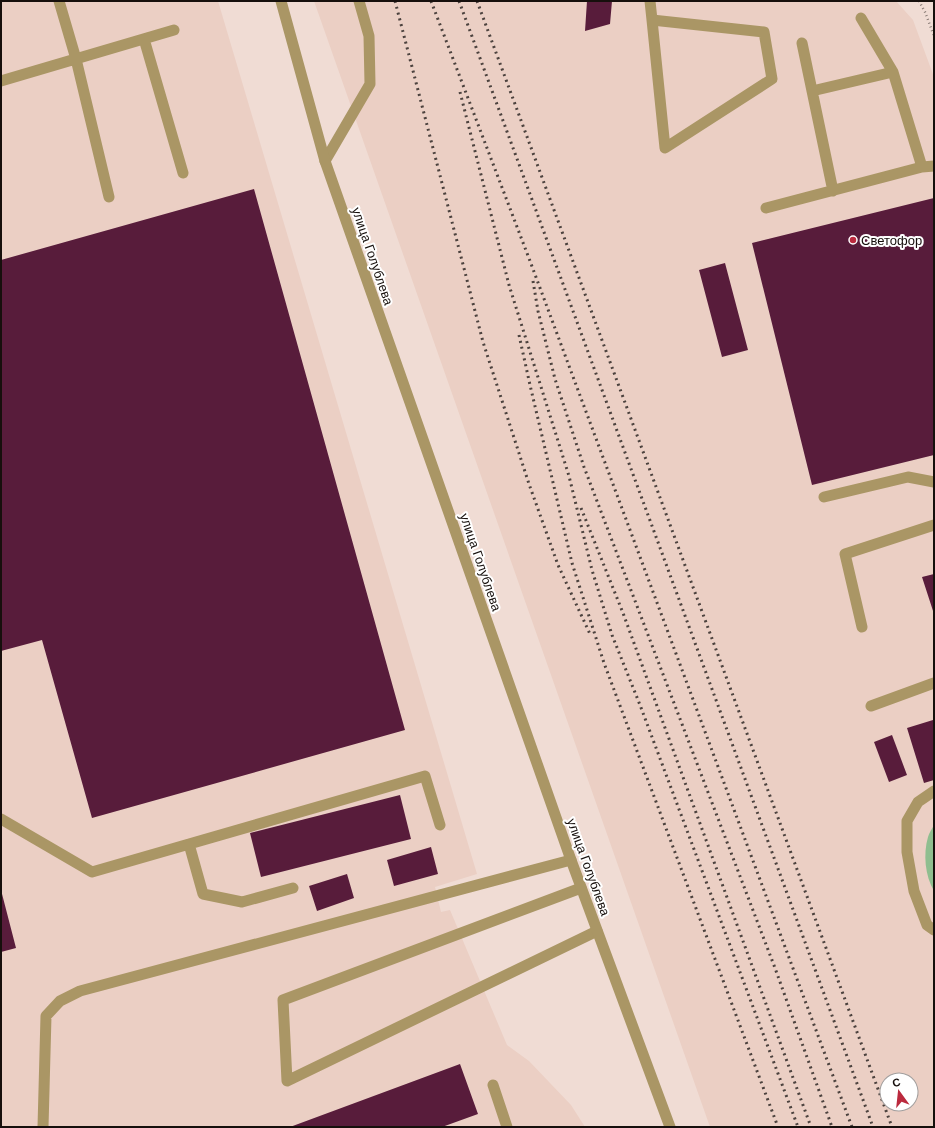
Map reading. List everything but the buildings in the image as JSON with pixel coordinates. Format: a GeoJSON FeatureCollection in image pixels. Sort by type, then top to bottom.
{"type":"FeatureCollection","features":[{"type":"Feature","properties":{"kind":"street"},"geometry":{"type":"LineString","coordinates":[[59,1],[76,59],[109,197]]}},
{"type":"Feature","properties":{"kind":"street","name":"улица Голублева"},"geometry":{"type":"LineString","coordinates":[[281,1],[325,161],[571,860],[670,1127]]}},
{"type":"Feature","properties":{"kind":"street"},"geometry":{"type":"LineString","coordinates":[[325,161],[370,84],[369,36],[359,1]]}},
{"type":"Feature","properties":{"kind":"street"},"geometry":{"type":"LineString","coordinates":[[650,1],[652,20],[666,148],[772,79],[764,32],[652,20]]}},
{"type":"Feature","properties":{"kind":"street"},"geometry":{"type":"LineString","coordinates":[[861,18],[893,72],[922,167]]}},
{"type":"Feature","properties":{"kind":"street"},"geometry":{"type":"LineString","coordinates":[[1,81],[174,30]]}},
{"type":"Feature","properties":{"kind":"street"},"geometry":{"type":"LineString","coordinates":[[144,39],[183,173]]}},
{"type":"Feature","properties":{"kind":"street"},"geometry":{"type":"LineString","coordinates":[[802,43],[833,191]]}},
{"type":"Feature","properties":{"kind":"street"},"geometry":{"type":"LineString","coordinates":[[812,91],[893,72]]}},
{"type":"Feature","properties":{"kind":"street"},"geometry":{"type":"LineString","coordinates":[[766,208],[922,167],[934,166]]}},
{"type":"Feature","properties":{"kind":"street"},"geometry":{"type":"LineString","coordinates":[[824,497],[908,477],[934,482]]}},
{"type":"Feature","properties":{"kind":"street"},"geometry":{"type":"LineString","coordinates":[[862,626],[845,554],[934,526]]}},
{"type":"Feature","properties":{"kind":"street"},"geometry":{"type":"LineString","coordinates":[[871,706],[934,683]]}},
{"type":"Feature","properties":{"kind":"street"},"geometry":{"type":"LineString","coordinates":[[1,819],[92,872],[425,776],[440,825]]}},
{"type":"Feature","properties":{"kind":"street"},"geometry":{"type":"LineString","coordinates":[[934,791],[918,802],[907,821],[907,852],[914,891],[927,925],[934,930]]}},
{"type":"Feature","properties":{"kind":"street"},"geometry":{"type":"LineString","coordinates":[[189,844],[203,894],[242,902],[293,888]]}},
{"type":"Feature","properties":{"kind":"street"},"geometry":{"type":"LineString","coordinates":[[43,1127],[46,1016],[60,1001],[80,991],[571,860]]}},
{"type":"Feature","properties":{"kind":"street"},"geometry":{"type":"LineString","coordinates":[[581,888],[283,1000],[287,1081],[597,931]]}},
{"type":"Feature","properties":{"kind":"street"},"geometry":{"type":"LineString","coordinates":[[493,1086],[507,1127]]}},
{"type":"Feature","properties":{"kind":"path"},"geometry":{"type":"LineString","coordinates":[[919,1],[934,36]]}},
{"type":"Feature","properties":{"kind":"shaded area"},"geometry":{"type":"Polygon","coordinates":[[[1,1],[218,1],[477,874],[435,887],[441,912],[450,910],[507,1045],[529,1061],[571,1105],[585,1127],[1,1127],[1,1]]]}},
{"type":"Feature","properties":{"kind":"shaded area"},"geometry":{"type":"Polygon","coordinates":[[[314,1],[896,1],[913,20],[934,77],[934,1127],[710,1127],[314,1]]]}},
{"type":"Feature","properties":{"kind":"green space"},"geometry":{"type":"Polygon","coordinates":[[[934,825],[934,891],[927,872],[925,858],[926,844],[934,825]]]}},
{"type":"Feature","properties":{"kind":"railway"},"geometry":{"type":"LineString","coordinates":[[395,1],[483,342],[529,484],[558,565],[590,634]]}},
{"type":"Feature","properties":{"kind":"railway"},"geometry":{"type":"LineString","coordinates":[[431,1],[530,261],[852,1127]]}},
{"type":"Feature","properties":{"kind":"railway"},"geometry":{"type":"LineString","coordinates":[[459,1],[873,1127]]}},
{"type":"Feature","properties":{"kind":"railway"},"geometry":{"type":"LineString","coordinates":[[477,1],[892,1127]]}},
{"type":"Feature","properties":{"kind":"railway"},"geometry":{"type":"LineString","coordinates":[[460,92],[509,285],[569,476],[592,570],[612,635],[640,705],[798,1127]]}},
{"type":"Feature","properties":{"kind":"railway"},"geometry":{"type":"LineString","coordinates":[[533,281],[538,311],[555,379],[584,467],[775,968],[832,1127]]}},
{"type":"Feature","properties":{"kind":"railway"},"geometry":{"type":"LineString","coordinates":[[519,335],[572,563],[604,663],[778,1127]]}},
{"type":"Feature","properties":{"kind":"railway"},"geometry":{"type":"LineString","coordinates":[[581,508],[623,613],[811,1127]]}},
{"type":"Feature","properties":{"kind":"place","name":"Светофор"},"geometry":{"type":"Point","coordinates":[853,240]}}]}
